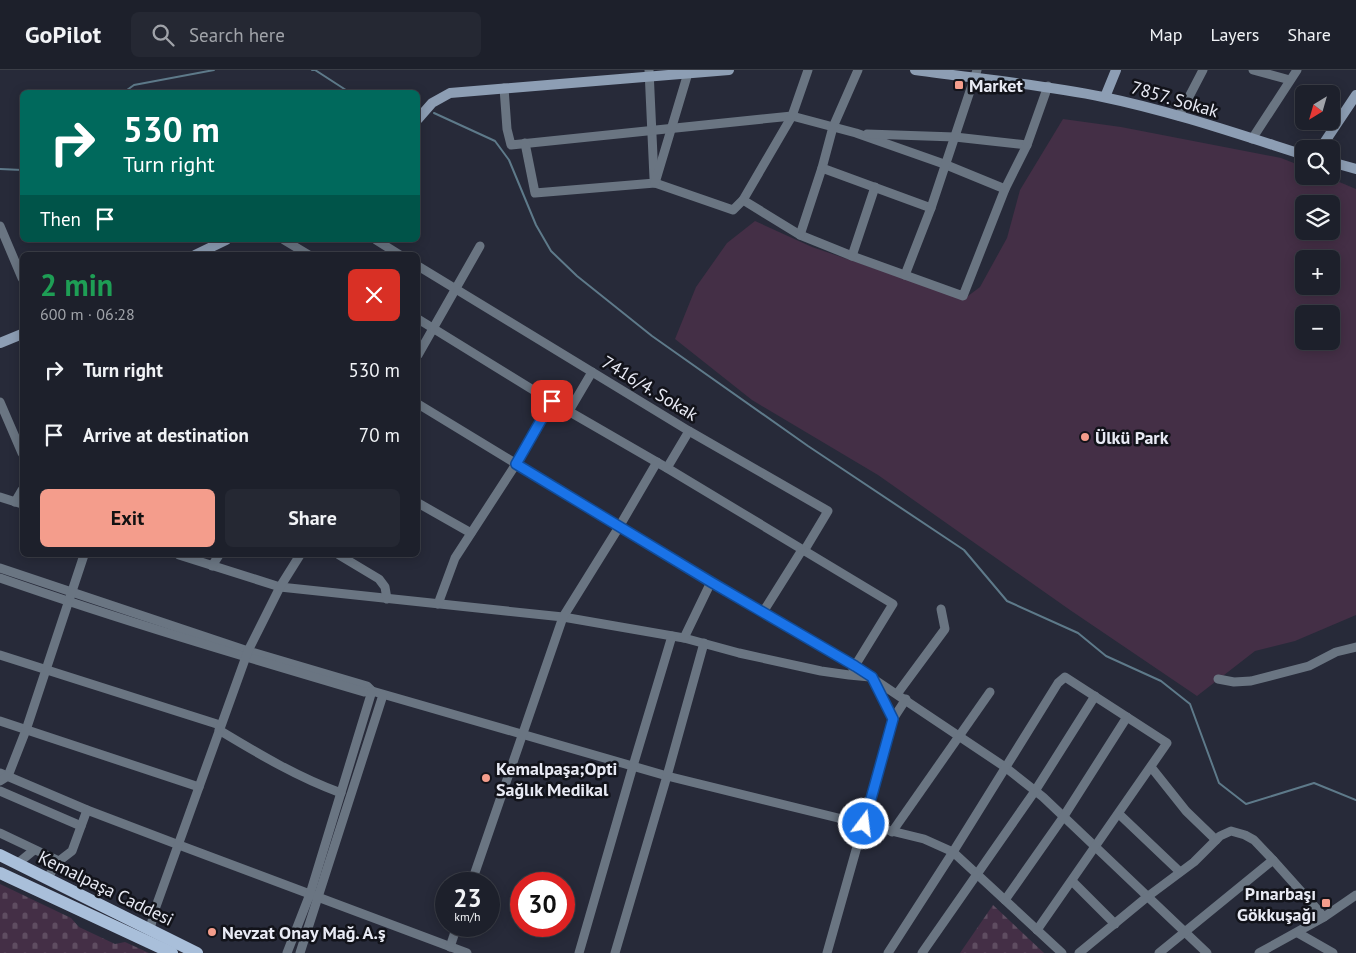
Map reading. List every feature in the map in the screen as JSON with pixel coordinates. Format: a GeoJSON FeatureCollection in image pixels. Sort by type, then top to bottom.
{"type":"FeatureCollection","features":[{"type":"Feature","properties":{"kind":"main road","name":"Kemalpaşa Caddesi"},"geometry":{"type":"LineString","coordinates":[[0,855],[197,953]]}},
{"type":"Feature","properties":{"kind":"main road","name":"Kemalpaşa Caddesi"},"geometry":{"type":"LineString","coordinates":[[0,873],[172,953]]}},
{"type":"Feature","properties":{"kind":"street"},"geometry":{"type":"LineString","coordinates":[[420,117],[432,104],[450,93],[539,87],[649,73],[728,70]]}},
{"type":"Feature","properties":{"kind":"street"},"geometry":{"type":"LineString","coordinates":[[526,143],[534,193],[655,183],[733,210],[743,200],[792,116],[808,70]]}},
{"type":"Feature","properties":{"kind":"street"},"geometry":{"type":"LineString","coordinates":[[800,235],[833,127],[858,70]]}},
{"type":"Feature","properties":{"kind":"street","name":"7857. Sokak"},"geometry":{"type":"LineString","coordinates":[[915,70],[976,74],[1105,97],[1179,116],[1295,151]]}},
{"type":"Feature","properties":{"kind":"street"},"geometry":{"type":"LineString","coordinates":[[1105,97],[1116,70]]}},
{"type":"Feature","properties":{"kind":"street"},"geometry":{"type":"LineString","coordinates":[[1179,116],[1203,70]]}},
{"type":"Feature","properties":{"kind":"street"},"geometry":{"type":"LineString","coordinates":[[1254,70],[1290,80]]}},
{"type":"Feature","properties":{"kind":"street"},"geometry":{"type":"LineString","coordinates":[[1252,139],[1297,70]]}},
{"type":"Feature","properties":{"kind":"street"},"geometry":{"type":"LineString","coordinates":[[649,73],[655,183]]}},
{"type":"Feature","properties":{"kind":"street"},"geometry":{"type":"LineString","coordinates":[[655,183],[688,73]]}},
{"type":"Feature","properties":{"kind":"street"},"geometry":{"type":"LineString","coordinates":[[905,275],[976,74]]}},
{"type":"Feature","properties":{"kind":"street"},"geometry":{"type":"LineString","coordinates":[[743,200],[800,235],[963,296],[1005,189],[1027,144],[1048,86]]}},
{"type":"Feature","properties":{"kind":"street"},"geometry":{"type":"LineString","coordinates":[[504,88],[507,129],[511,145],[792,116],[856,133],[944,164],[1005,189]]}},
{"type":"Feature","properties":{"kind":"street"},"geometry":{"type":"LineString","coordinates":[[1326,140],[1355,100]]}},
{"type":"Feature","properties":{"kind":"street"},"geometry":{"type":"LineString","coordinates":[[856,133],[955,137],[1027,144]]}},
{"type":"Feature","properties":{"kind":"street"},"geometry":{"type":"LineString","coordinates":[[1340,165],[1356,169]]}},
{"type":"Feature","properties":{"kind":"street"},"geometry":{"type":"LineString","coordinates":[[822,168],[876,186],[930,208]]}},
{"type":"Feature","properties":{"kind":"street"},"geometry":{"type":"LineString","coordinates":[[852,256],[876,186]]}},
{"type":"Feature","properties":{"kind":"street"},"geometry":{"type":"LineString","coordinates":[[0,226],[20,273]]}},
{"type":"Feature","properties":{"kind":"street"},"geometry":{"type":"LineString","coordinates":[[204,252],[222,242]]}},
{"type":"Feature","properties":{"kind":"street"},"geometry":{"type":"LineString","coordinates":[[287,242],[304,252]]}},
{"type":"Feature","properties":{"kind":"street"},"geometry":{"type":"LineString","coordinates":[[379,242],[395,252]]}},
{"type":"Feature","properties":{"kind":"street"},"geometry":{"type":"LineString","coordinates":[[420,350],[480,246]]}},
{"type":"Feature","properties":{"kind":"street","name":"7416/4. Sokak"},"geometry":{"type":"LineString","coordinates":[[420,267],[454,290],[689,431],[828,511],[803,550]]}},
{"type":"Feature","properties":{"kind":"street"},"geometry":{"type":"LineString","coordinates":[[420,320],[893,604],[849,675]]}},
{"type":"Feature","properties":{"kind":"street"},"geometry":{"type":"LineString","coordinates":[[0,337],[20,328]]}},
{"type":"Feature","properties":{"kind":"street"},"geometry":{"type":"LineString","coordinates":[[0,344],[20,335]]}},
{"type":"Feature","properties":{"kind":"street"},"geometry":{"type":"LineString","coordinates":[[569,411],[592,372]]}},
{"type":"Feature","properties":{"kind":"street"},"geometry":{"type":"LineString","coordinates":[[438,604],[455,558],[516,464],[552,401]]}},
{"type":"Feature","properties":{"kind":"street"},"geometry":{"type":"LineString","coordinates":[[0,402],[20,448]]}},
{"type":"Feature","properties":{"kind":"street"},"geometry":{"type":"LineString","coordinates":[[420,405],[711,582],[855,666],[1005,767],[1064,816],[1147,898],[1207,953]]}},
{"type":"Feature","properties":{"kind":"street"},"geometry":{"type":"LineString","coordinates":[[667,468],[689,431]]}},
{"type":"Feature","properties":{"kind":"street"},"geometry":{"type":"LineString","coordinates":[[475,872],[521,734],[563,617],[657,462]]}},
{"type":"Feature","properties":{"kind":"street"},"geometry":{"type":"LineString","coordinates":[[0,497],[19,503]]}},
{"type":"Feature","properties":{"kind":"street"},"geometry":{"type":"LineString","coordinates":[[420,504],[471,534]]}},
{"type":"Feature","properties":{"kind":"street"},"geometry":{"type":"LineString","coordinates":[[763,612],[803,550]]}},
{"type":"Feature","properties":{"kind":"street"},"geometry":{"type":"LineString","coordinates":[[83,557],[26,730],[3,776],[179,846],[467,953]]}},
{"type":"Feature","properties":{"kind":"street"},"geometry":{"type":"LineString","coordinates":[[185,557],[280,587],[563,617],[684,638],[739,653],[849,675],[871,677]]}},
{"type":"Feature","properties":{"kind":"street"},"geometry":{"type":"LineString","coordinates":[[212,566],[218,557]]}},
{"type":"Feature","properties":{"kind":"street"},"geometry":{"type":"LineString","coordinates":[[150,930],[154,912],[247,654],[280,587],[299,557]]}},
{"type":"Feature","properties":{"kind":"street"},"geometry":{"type":"LineString","coordinates":[[342,557],[379,579],[385,587],[387,598]]}},
{"type":"Feature","properties":{"kind":"street"},"geometry":{"type":"LineString","coordinates":[[0,568],[72,591],[247,654]]}},
{"type":"Feature","properties":{"kind":"street"},"geometry":{"type":"LineString","coordinates":[[0,578],[70,602],[247,654],[364,692],[372,691],[667,776],[924,839],[953,852],[1062,953]]}},
{"type":"Feature","properties":{"kind":"street"},"geometry":{"type":"LineString","coordinates":[[684,638],[711,582]]}},
{"type":"Feature","properties":{"kind":"street"},"geometry":{"type":"LineString","coordinates":[[897,694],[945,629],[941,608]]}},
{"type":"Feature","properties":{"kind":"street"},"geometry":{"type":"LineString","coordinates":[[579,953],[672,636]]}},
{"type":"Feature","properties":{"kind":"street"},"geometry":{"type":"LineString","coordinates":[[615,953],[704,643]]}},
{"type":"Feature","properties":{"kind":"street"},"geometry":{"type":"LineString","coordinates":[[1218,679],[1234,682],[1251,681],[1309,666],[1336,652],[1356,647]]}},
{"type":"Feature","properties":{"kind":"street"},"geometry":{"type":"LineString","coordinates":[[0,655],[220,728],[285,769],[316,784],[341,793]]}},
{"type":"Feature","properties":{"kind":"street"},"geometry":{"type":"LineString","coordinates":[[871,677],[893,719]]}},
{"type":"Feature","properties":{"kind":"street"},"geometry":{"type":"LineString","coordinates":[[888,953],[1058,683],[1066,677],[1168,743],[1037,930]]}},
{"type":"Feature","properties":{"kind":"street"},"geometry":{"type":"LineString","coordinates":[[300,953],[341,793],[372,691]]}},
{"type":"Feature","properties":{"kind":"street"},"geometry":{"type":"LineString","coordinates":[[892,832],[990,692]]}},
{"type":"Feature","properties":{"kind":"street"},"geometry":{"type":"LineString","coordinates":[[287,953],[314,896],[383,695]]}},
{"type":"Feature","properties":{"kind":"street"},"geometry":{"type":"LineString","coordinates":[[922,953],[1035,791],[1095,696]]}},
{"type":"Feature","properties":{"kind":"street"},"geometry":{"type":"LineString","coordinates":[[827,953],[893,719],[906,699]]}},
{"type":"Feature","properties":{"kind":"street"},"geometry":{"type":"LineString","coordinates":[[1006,900],[1064,816],[1127,717]]}},
{"type":"Feature","properties":{"kind":"street"},"geometry":{"type":"LineString","coordinates":[[0,721],[199,787]]}},
{"type":"Feature","properties":{"kind":"street"},"geometry":{"type":"LineString","coordinates":[[1151,767],[1186,812],[1216,840]]}},
{"type":"Feature","properties":{"kind":"street"},"geometry":{"type":"LineString","coordinates":[[0,791],[81,826]]}},
{"type":"Feature","properties":{"kind":"street"},"geometry":{"type":"LineString","coordinates":[[48,878],[59,861],[72,850],[87,810]]}},
{"type":"Feature","properties":{"kind":"street"},"geometry":{"type":"LineString","coordinates":[[1119,814],[1180,872]]}},
{"type":"Feature","properties":{"kind":"street"},"geometry":{"type":"LineString","coordinates":[[1080,953],[1194,862],[1216,840],[1231,831],[1254,840],[1324,918]]}},
{"type":"Feature","properties":{"kind":"street"},"geometry":{"type":"LineString","coordinates":[[0,832],[59,861]]}},
{"type":"Feature","properties":{"kind":"street"},"geometry":{"type":"LineString","coordinates":[[17,864],[34,850]]}},
{"type":"Feature","properties":{"kind":"street"},"geometry":{"type":"LineString","coordinates":[[1159,953],[1273,860]]}},
{"type":"Feature","properties":{"kind":"street"},"geometry":{"type":"LineString","coordinates":[[1072,881],[1114,924]]}},
{"type":"Feature","properties":{"kind":"street"},"geometry":{"type":"LineString","coordinates":[[1259,953],[1324,918],[1356,895]]}},
{"type":"Feature","properties":{"kind":"street"},"geometry":{"type":"LineString","coordinates":[[1298,933],[1333,953]]}},
{"type":"Feature","properties":{"kind":"street"},"geometry":{"type":"LineString","coordinates":[[450,947],[453,937]]}},
{"type":"Feature","properties":{"kind":"green space","name":"Ülkü Park"},"geometry":{"type":"Polygon","coordinates":[[[1063,119],[1121,127],[1281,158],[1295,163],[1295,185],[1340,185],[1340,182],[1356,189],[1356,615],[1295,641],[1255,651],[1197,696],[1070,610],[878,475],[752,400],[675,339],[696,287],[727,243],[755,221],[812,247],[964,299],[980,287],[1007,238],[1020,190],[1063,119]]]}},
{"type":"Feature","properties":{"kind":"green space"},"geometry":{"type":"Polygon","coordinates":[[[0,884],[71,918],[79,927],[115,944],[125,942],[149,953],[0,953],[0,884]]]}},
{"type":"Feature","properties":{"kind":"green space"},"geometry":{"type":"Polygon","coordinates":[[[993,905],[1044,953],[960,953],[993,905]]]}},
{"type":"Feature","properties":{"kind":"waterway"},"geometry":{"type":"LineString","coordinates":[[128,90],[134,85],[214,70]]}},
{"type":"Feature","properties":{"kind":"waterway"},"geometry":{"type":"LineString","coordinates":[[312,70],[315,70],[346,90]]}},
{"type":"Feature","properties":{"kind":"waterway"},"geometry":{"type":"LineString","coordinates":[[434,113],[495,141],[509,160],[536,225],[551,251],[577,276],[652,336],[808,446],[964,550],[1007,601],[1078,633],[1106,656],[1161,681],[1190,704],[1219,783],[1246,804],[1314,783],[1356,800]]}},
{"type":"Feature","properties":{"kind":"waterway"},"geometry":{"type":"LineString","coordinates":[[0,169],[20,170]]}},
{"type":"Feature","properties":{"kind":"place","name":"Market"},"geometry":{"type":"Point","coordinates":[959,85]}},
{"type":"Feature","properties":{"kind":"place","name":"Ülkü Park"},"geometry":{"type":"Point","coordinates":[1085,437]}},
{"type":"Feature","properties":{"kind":"place","name":"Kemalpaşa;Opti Sağlık Medikal"},"geometry":{"type":"Point","coordinates":[486,778]}},
{"type":"Feature","properties":{"kind":"place","name":"Pınarbaşı Gökkuşağı"},"geometry":{"type":"Point","coordinates":[1326,903]}},
{"type":"Feature","properties":{"kind":"place","name":"Nevzat Onay Mağ. A.ş"},"geometry":{"type":"Point","coordinates":[212,932]}},
{"type":"Feature","properties":{"kind":"route"},"geometry":{"type":"LineString","coordinates":[[552,401],[516,464],[872,677],[893,719],[864,824]]}}]}
